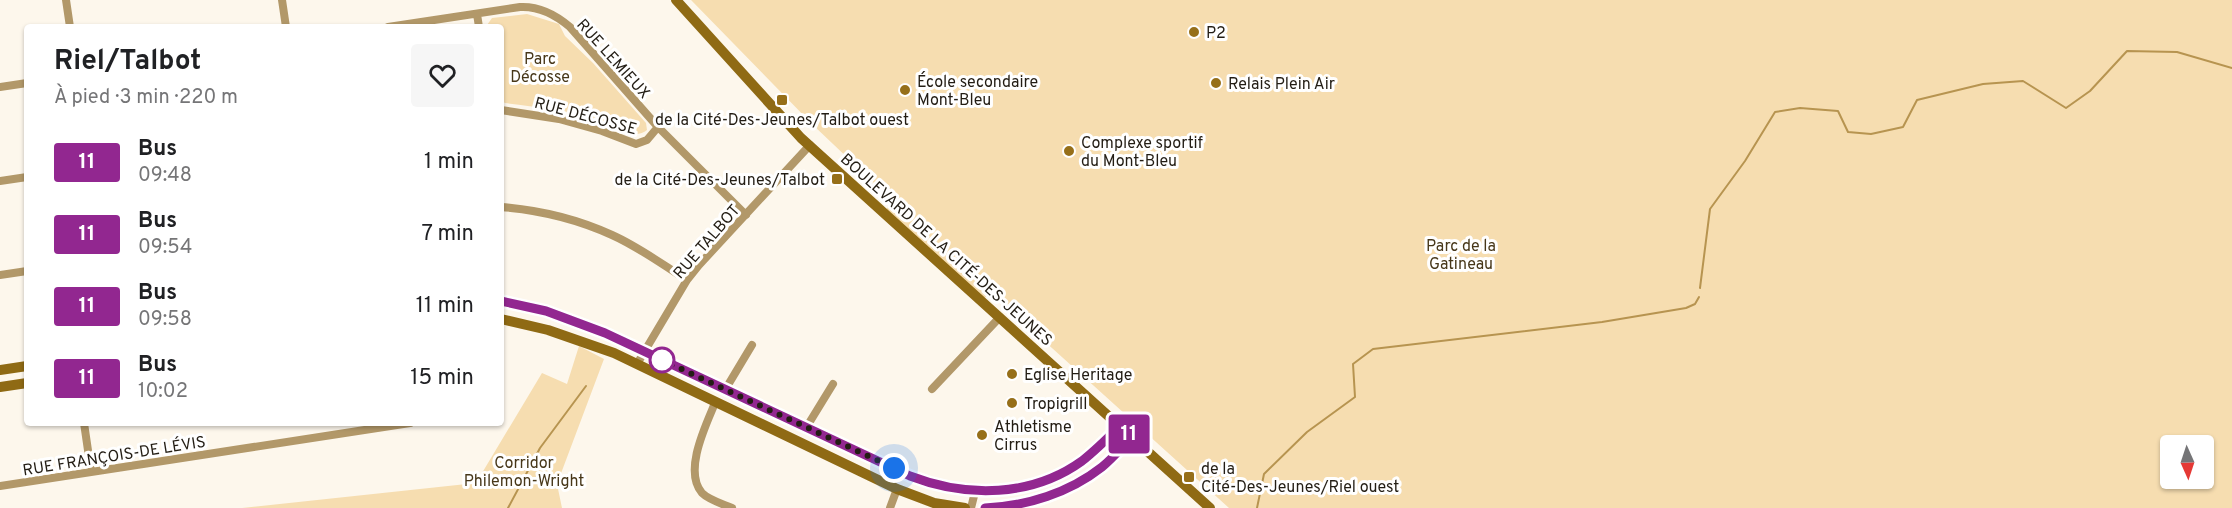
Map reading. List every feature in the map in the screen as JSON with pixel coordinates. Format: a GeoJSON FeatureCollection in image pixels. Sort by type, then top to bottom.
{"type":"FeatureCollection","features":[{"type":"Feature","properties":{"kind":"street"},"geometry":{"type":"LineString","coordinates":[[66,0],[70,24]]}},
{"type":"Feature","properties":{"kind":"street"},"geometry":{"type":"LineString","coordinates":[[282,0],[286,24]]}},
{"type":"Feature","properties":{"kind":"street","name":"BOULEVARD DE LA CITÉ-DES-JEUNES"},"geometry":{"type":"LineString","coordinates":[[676,0],[810,146],[1210,508]]}},
{"type":"Feature","properties":{"kind":"street","name":"RUE LEMIEUX"},"geometry":{"type":"LineString","coordinates":[[409,24],[526,7],[539,9],[558,17],[570,27],[658,127],[746,215]]}},
{"type":"Feature","properties":{"kind":"street"},"geometry":{"type":"LineString","coordinates":[[477,14],[479,24]]}},
{"type":"Feature","properties":{"kind":"street"},"geometry":{"type":"LineString","coordinates":[[0,87],[24,83]]}},
{"type":"Feature","properties":{"kind":"street","name":"RUE DÉCOSSE"},"geometry":{"type":"LineString","coordinates":[[504,110],[559,119],[602,131],[636,144],[648,140],[658,127]]}},
{"type":"Feature","properties":{"kind":"street","name":"RUE TALBOT"},"geometry":{"type":"LineString","coordinates":[[637,364],[687,280],[810,146]]}},
{"type":"Feature","properties":{"kind":"street"},"geometry":{"type":"LineString","coordinates":[[0,181],[24,177]]}},
{"type":"Feature","properties":{"kind":"street"},"geometry":{"type":"LineString","coordinates":[[504,207],[560,216],[596,228],[629,244],[687,280]]}},
{"type":"Feature","properties":{"kind":"street"},"geometry":{"type":"LineString","coordinates":[[0,275],[24,271]]}},
{"type":"Feature","properties":{"kind":"street"},"geometry":{"type":"LineString","coordinates":[[504,302],[529,306],[567,318],[644,351],[921,480],[956,490],[975,492],[1019,488],[1057,476],[1092,454],[1120,426]]}},
{"type":"Feature","properties":{"kind":"street"},"geometry":{"type":"LineString","coordinates":[[932,389],[1000,317]]}},
{"type":"Feature","properties":{"kind":"street"},"geometry":{"type":"LineString","coordinates":[[504,320],[530,324],[575,338],[637,364],[897,489],[934,502],[965,508]]}},
{"type":"Feature","properties":{"kind":"street"},"geometry":{"type":"LineString","coordinates":[[724,390],[752,345]]}},
{"type":"Feature","properties":{"kind":"street"},"geometry":{"type":"LineString","coordinates":[[0,370],[24,366]]}},
{"type":"Feature","properties":{"kind":"street"},"geometry":{"type":"LineString","coordinates":[[0,387],[24,383]]}},
{"type":"Feature","properties":{"kind":"street"},"geometry":{"type":"LineString","coordinates":[[806,428],[833,384]]}},
{"type":"Feature","properties":{"kind":"street"},"geometry":{"type":"LineString","coordinates":[[715,403],[698,446],[696,480],[705,495],[732,508]]}},
{"type":"Feature","properties":{"kind":"street"},"geometry":{"type":"LineString","coordinates":[[84,426],[92,471]]}},
{"type":"Feature","properties":{"kind":"street","name":"RUE FRANÇOIS-DE LÉVIS"},"geometry":{"type":"LineString","coordinates":[[0,486],[390,426]]}},
{"type":"Feature","properties":{"kind":"street"},"geometry":{"type":"LineString","coordinates":[[984,508],[1023,504],[1077,484],[1103,466],[1132,437]]}},
{"type":"Feature","properties":{"kind":"street"},"geometry":{"type":"LineString","coordinates":[[890,508],[897,489]]}},
{"type":"Feature","properties":{"kind":"street"},"geometry":{"type":"LineString","coordinates":[[971,508],[975,492]]}},
{"type":"Feature","properties":{"kind":"green space","name":"Parc de la Gatineau"},"geometry":{"type":"Polygon","coordinates":[[[691,0],[2232,0],[2232,508],[1229,508],[991,293],[982,300],[885,211],[893,201],[813,125],[691,0]]]}},
{"type":"Feature","properties":{"kind":"green space","name":"Parc Décosse"},"geometry":{"type":"Polygon","coordinates":[[[527,14],[559,24],[565,36],[593,63],[646,123],[647,130],[642,133],[628,133],[572,113],[505,103],[504,24],[488,24],[492,18],[527,14]]]}},
{"type":"Feature","properties":{"kind":"green space","name":"Corridor Philemon-Wright"},"geometry":{"type":"Polygon","coordinates":[[[579,346],[604,359],[557,484],[562,508],[242,508],[476,483],[542,373],[567,384],[579,346]]]}},
{"type":"Feature","properties":{"kind":"waterway"},"geometry":{"type":"LineString","coordinates":[[1700,288],[1710,209],[1745,161],[1775,112],[1800,108],[1838,111],[1848,132],[1871,134],[1903,127],[1917,100],[1983,84],[2023,81],[2066,108],[2090,91],[2127,51],[2177,52],[2232,68]]}},
{"type":"Feature","properties":{"kind":"waterway"},"geometry":{"type":"LineString","coordinates":[[1257,508],[1264,474],[1307,432],[1355,397],[1353,364],[1373,349],[1602,322],[1686,308],[1695,304],[1699,297]]}},
{"type":"Feature","properties":{"kind":"waterway"},"geometry":{"type":"LineString","coordinates":[[508,508],[540,448],[586,386]]}},
{"type":"Feature","properties":{"kind":"bus line","name":"11"},"geometry":{"type":"LineString","coordinates":[[504,301],[546,311],[605,333],[910,476],[956,490],[975,492],[1006,490],[1045,481],[1082,461],[1100,447],[1120,426],[1132,437],[1103,466],[1077,484],[1023,504],[985,508]]}},
{"type":"Feature","properties":{"kind":"place","name":"P2"},"geometry":{"type":"Point","coordinates":[1194,32]}},
{"type":"Feature","properties":{"kind":"place","name":"Relais Plein Air"},"geometry":{"type":"Point","coordinates":[1216,83]}},
{"type":"Feature","properties":{"kind":"place","name":"École secondaire Mont-Bleu"},"geometry":{"type":"Point","coordinates":[905,90]}},
{"type":"Feature","properties":{"kind":"place","name":"de la Cité-Des-Jeunes/Talbot ouest"},"geometry":{"type":"Point","coordinates":[782,100]}},
{"type":"Feature","properties":{"kind":"place","name":"Complexe sportif du Mont-Bleu"},"geometry":{"type":"Point","coordinates":[1069,151]}},
{"type":"Feature","properties":{"kind":"place","name":"de la Cité-Des-Jeunes/Talbot"},"geometry":{"type":"Point","coordinates":[837,179]}},
{"type":"Feature","properties":{"kind":"place","name":"Eglise Heritage"},"geometry":{"type":"Point","coordinates":[1012,374]}},
{"type":"Feature","properties":{"kind":"place","name":"Tropigrill"},"geometry":{"type":"Point","coordinates":[1012,403]}},
{"type":"Feature","properties":{"kind":"place","name":"Athletisme Cirrus"},"geometry":{"type":"Point","coordinates":[982,435]}},
{"type":"Feature","properties":{"kind":"place","name":"de la Cité-Des-Jeunes/Riel ouest"},"geometry":{"type":"Point","coordinates":[1189,477]}},
{"type":"Feature","properties":{"kind":"route"},"geometry":{"type":"LineString","coordinates":[[662,360],[894,468]]}}]}
